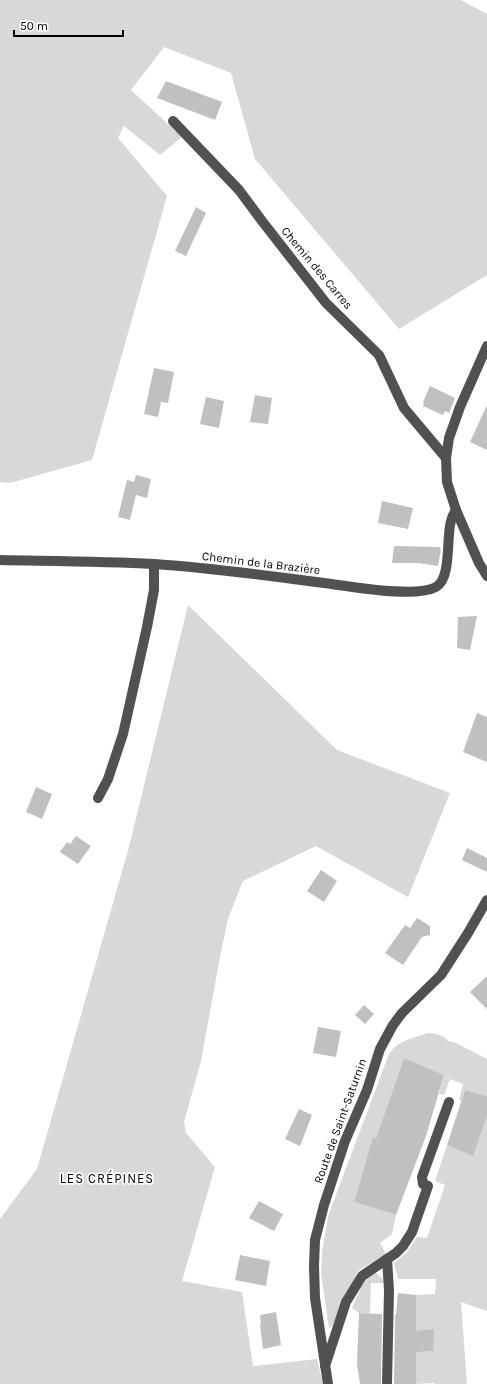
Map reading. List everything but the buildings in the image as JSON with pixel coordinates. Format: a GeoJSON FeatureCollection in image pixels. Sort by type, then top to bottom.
{"type":"FeatureCollection","features":[{"type":"Feature","properties":{"kind":"street","name":"Chemin des Carres"},"geometry":{"type":"LineString","coordinates":[[173,121],[239,190],[326,303],[379,355],[404,408],[446,458]]}},
{"type":"Feature","properties":{"kind":"street"},"geometry":{"type":"LineString","coordinates":[[487,346],[460,407],[449,438],[446,458],[447,482],[456,510],[479,563],[487,576]]}},
{"type":"Feature","properties":{"kind":"street","name":"Chemin de la Brazière"},"geometry":{"type":"LineString","coordinates":[[0,560],[154,564],[378,591],[427,590],[436,587],[442,581],[449,546],[451,522],[456,510]]}},
{"type":"Feature","properties":{"kind":"street"},"geometry":{"type":"LineString","coordinates":[[98,798],[108,779],[123,734],[154,590],[154,564]]}},
{"type":"Feature","properties":{"kind":"street","name":"Route de Saint-Saturnin"},"geometry":{"type":"LineString","coordinates":[[328,1384],[315,1298],[314,1266],[315,1240],[324,1204],[345,1141],[367,1090],[380,1049],[393,1025],[402,1013],[441,975],[487,900]]}},
{"type":"Feature","properties":{"kind":"street"},"geometry":{"type":"LineString","coordinates":[[325,1368],[346,1302],[362,1276],[396,1253],[403,1246],[412,1232],[428,1186],[422,1184],[422,1177],[449,1102]]}},
{"type":"Feature","properties":{"kind":"street"},"geometry":{"type":"LineString","coordinates":[[387,1259],[389,1290],[387,1384]]}},
{"type":"Feature","properties":{"kind":"shaded area"},"geometry":{"type":"Polygon","coordinates":[[[0,0],[461,0],[487,14],[487,275],[399,329],[255,159],[231,73],[164,47],[131,90],[182,137],[160,155],[124,126],[118,138],[167,196],[92,460],[10,483],[0,482],[0,0]]]}},
{"type":"Feature","properties":{"kind":"shaded area"},"geometry":{"type":"Polygon","coordinates":[[[188,605],[337,750],[450,793],[408,897],[316,846],[243,881],[228,919],[201,1061],[184,1122],[186,1133],[215,1167],[182,1281],[242,1292],[253,1366],[317,1359],[323,1384],[0,1384],[0,1219],[37,1169],[129,847],[188,605]]]}},
{"type":"Feature","properties":{"kind":"shaded area"},"geometry":{"type":"Polygon","coordinates":[[[429,1033],[440,1035],[448,1041],[456,1043],[487,1059],[487,1096],[465,1090],[461,1101],[459,1100],[463,1084],[450,1079],[444,1095],[439,1094],[444,1075],[404,1058],[376,1138],[373,1138],[354,1202],[396,1215],[392,1234],[380,1243],[386,1254],[359,1270],[332,1327],[329,1328],[321,1274],[322,1252],[328,1216],[389,1054],[401,1043],[429,1033]]]}},
{"type":"Feature","properties":{"kind":"shaded area"},"geometry":{"type":"Polygon","coordinates":[[[487,1116],[487,1311],[461,1302],[467,1384],[416,1384],[416,1295],[435,1294],[436,1279],[398,1279],[394,1263],[407,1252],[417,1237],[427,1238],[445,1185],[435,1181],[447,1145],[473,1155],[487,1116]]]}},
{"type":"Feature","properties":{"kind":"shaded area"},"geometry":{"type":"Polygon","coordinates":[[[373,1273],[376,1273],[383,1279],[383,1283],[371,1283],[370,1313],[359,1313],[352,1308],[363,1283],[373,1273]]]}},
{"type":"Feature","properties":{"kind":"district","name":"LES CRÉPINES"},"geometry":{"type":"Point","coordinates":[107,1178]}}]}
